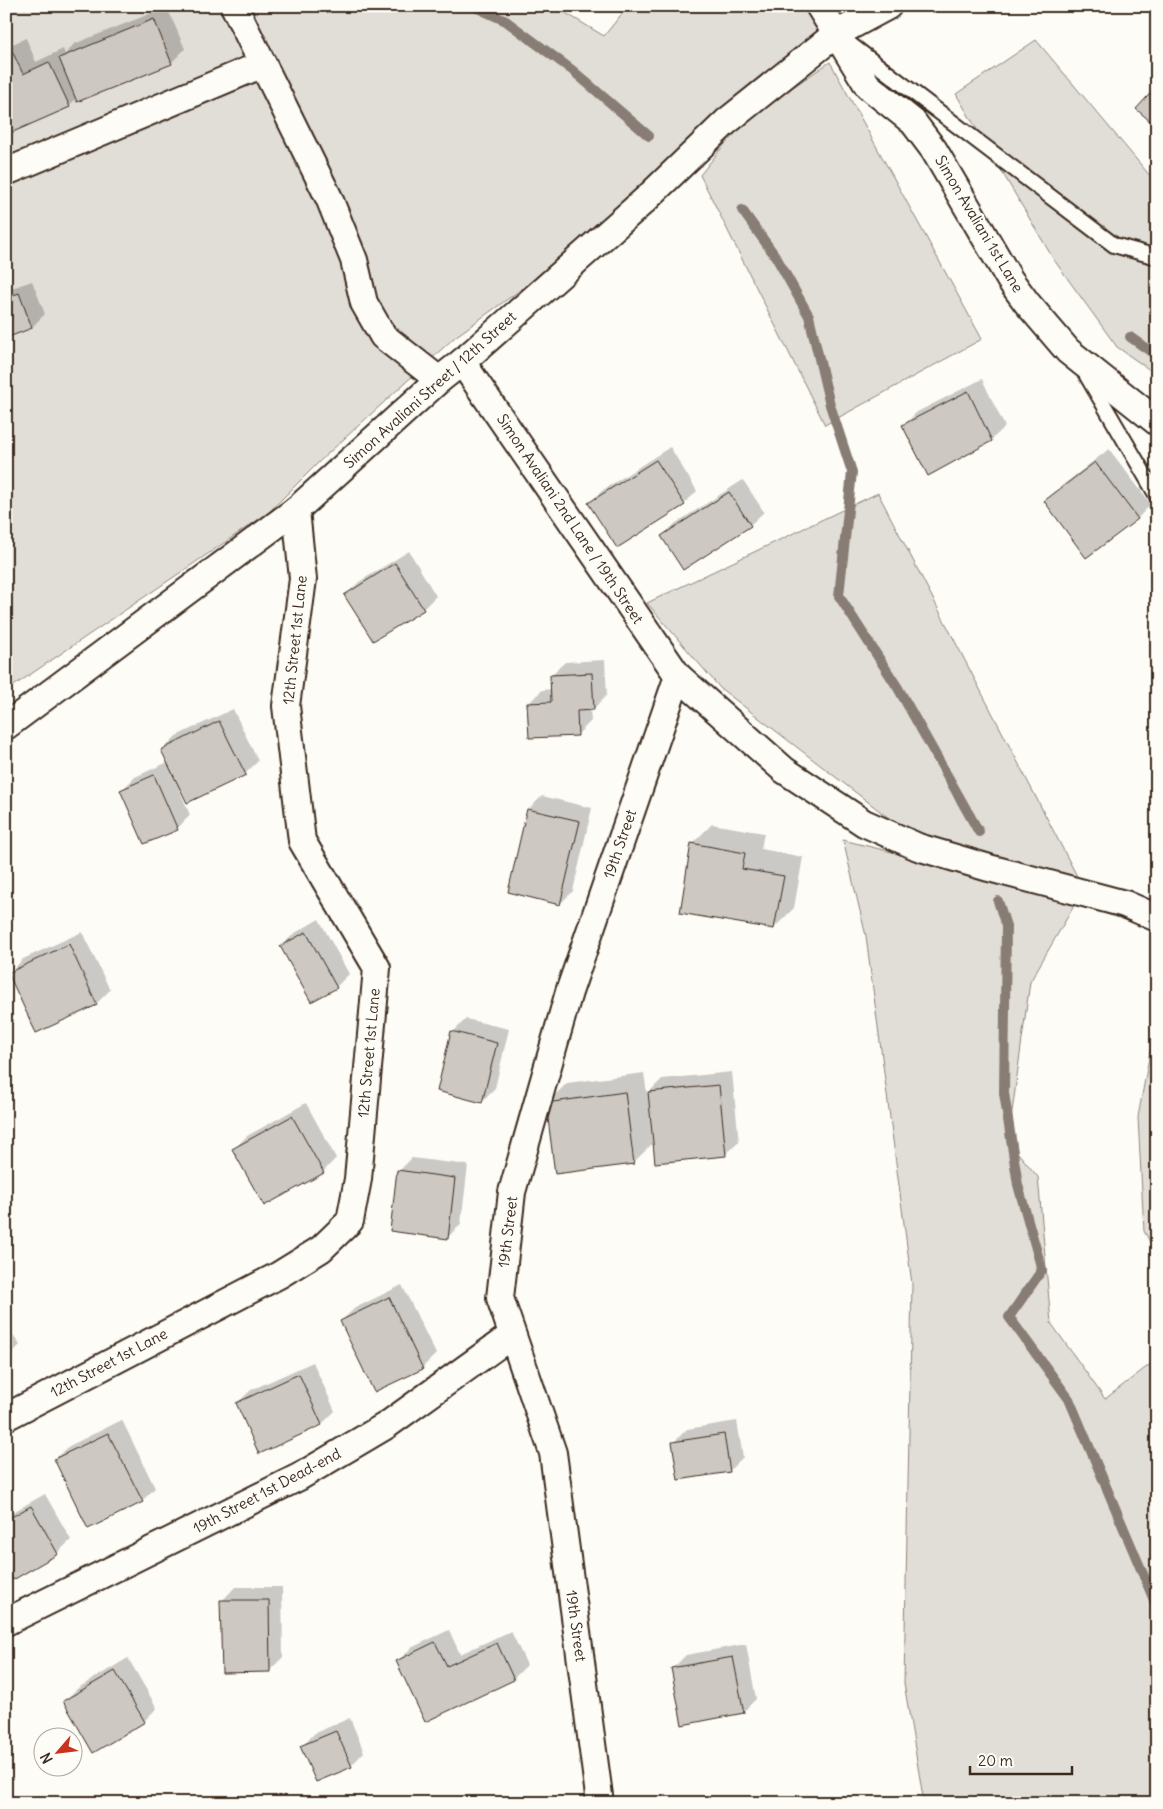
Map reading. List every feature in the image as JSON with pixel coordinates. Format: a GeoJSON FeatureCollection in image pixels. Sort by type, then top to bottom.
{"type":"FeatureCollection","features":[{"type":"Feature","properties":{"kind":"street"},"geometry":{"type":"LineString","coordinates":[[234,6],[329,198],[354,260],[364,303],[383,336],[439,380]]}},
{"type":"Feature","properties":{"kind":"street","name":"Simon Avaliani 1st Lane"},"geometry":{"type":"LineString","coordinates":[[819,6],[868,86],[913,122],[934,150],[1010,280],[1068,350],[1157,422]]}},
{"type":"Feature","properties":{"kind":"street","name":"Simon Avaliani Street / 12th Street"},"geometry":{"type":"LineString","coordinates":[[6,726],[296,510],[439,380],[462,362],[645,200],[726,122],[836,34],[888,6]]}},
{"type":"Feature","properties":{"kind":"street"},"geometry":{"type":"LineString","coordinates":[[6,172],[262,64]]}},
{"type":"Feature","properties":{"kind":"street","name":"Simon Avaliani 2nd Lane / 19th Street"},"geometry":{"type":"LineString","coordinates":[[462,362],[678,676],[784,770],[864,822],[918,846],[989,868],[1125,904],[1157,918]]}},
{"type":"Feature","properties":{"kind":"street","name":"12th Street 1st Lane"},"geometry":{"type":"LineString","coordinates":[[6,1417],[279,1275],[321,1249],[350,1222],[358,1179],[376,968],[302,841],[286,706],[303,579],[296,510]]}},
{"type":"Feature","properties":{"kind":"street","name":"19th Street"},"geometry":{"type":"LineString","coordinates":[[600,1803],[553,1453],[500,1298],[512,1192],[569,992],[678,676]]}},
{"type":"Feature","properties":{"kind":"street","name":"19th Street 1st Dead-end"},"geometry":{"type":"LineString","coordinates":[[6,1622],[299,1478],[388,1425],[512,1335]]}},
{"type":"Feature","properties":{"kind":"lane"},"geometry":{"type":"LineString","coordinates":[[836,34],[1114,244],[1157,257]]}},
{"type":"Feature","properties":{"kind":"lane"},"geometry":{"type":"LineString","coordinates":[[1068,350],[1093,385],[1157,496]]}},
{"type":"Feature","properties":{"kind":"shaded area"},"geometry":{"type":"Polygon","coordinates":[[[6,6],[554,6],[604,36],[628,6],[819,6],[836,34],[645,200],[455,337],[321,460],[268,513],[6,691],[6,6]]]}},
{"type":"Feature","properties":{"kind":"shaded area"},"geometry":{"type":"Polygon","coordinates":[[[1036,40],[1157,184],[1157,375],[1117,347],[1054,260],[956,94],[1036,40]]]}},
{"type":"Feature","properties":{"kind":"shaded area"},"geometry":{"type":"Polygon","coordinates":[[[830,62],[982,339],[825,425],[700,175],[744,120],[830,62]]]}},
{"type":"Feature","properties":{"kind":"shaded area"},"geometry":{"type":"Polygon","coordinates":[[[878,493],[1079,880],[907,832],[720,688],[647,603],[878,493]]]}},
{"type":"Feature","properties":{"kind":"shaded area"},"geometry":{"type":"Polygon","coordinates":[[[843,840],[1083,899],[1157,930],[1075,904],[1030,982],[1008,1141],[1038,1177],[1051,1323],[1105,1399],[1157,1359],[1157,1803],[924,1803],[904,1683],[912,1284],[866,936],[843,840]]]}},
{"type":"Feature","properties":{"kind":"shaded area"},"geometry":{"type":"Polygon","coordinates":[[[1157,1014],[1157,1255],[1144,1231],[1138,1117],[1157,1014]]]}},
{"type":"Feature","properties":{"kind":"building"},"geometry":{"type":"Polygon","coordinates":[[[154,19],[172,64],[77,102],[59,58],[154,19]]]}},
{"type":"Feature","properties":{"kind":"building"},"geometry":{"type":"Polygon","coordinates":[[[12,51],[23,74],[49,62],[70,107],[6,135],[6,54],[12,51]]]}},
{"type":"Feature","properties":{"kind":"building"},"geometry":{"type":"Polygon","coordinates":[[[1157,86],[1157,127],[1136,109],[1157,86]]]}},
{"type":"Feature","properties":{"kind":"building"},"geometry":{"type":"Polygon","coordinates":[[[19,293],[32,328],[6,338],[6,298],[19,293]]]}},
{"type":"Feature","properties":{"kind":"building"},"geometry":{"type":"Polygon","coordinates":[[[968,391],[992,441],[928,476],[902,425],[968,391]]]}},
{"type":"Feature","properties":{"kind":"building"},"geometry":{"type":"Polygon","coordinates":[[[656,460],[685,505],[617,548],[588,503],[656,460]]]}},
{"type":"Feature","properties":{"kind":"building"},"geometry":{"type":"Polygon","coordinates":[[[1095,462],[1138,519],[1086,558],[1044,501],[1095,462]]]}},
{"type":"Feature","properties":{"kind":"building"},"geometry":{"type":"Polygon","coordinates":[[[729,492],[751,526],[683,570],[661,536],[729,492]]]}},
{"type":"Feature","properties":{"kind":"building"},"geometry":{"type":"Polygon","coordinates":[[[395,563],[424,610],[373,641],[344,595],[395,563]]]}},
{"type":"Feature","properties":{"kind":"building"},"geometry":{"type":"Polygon","coordinates":[[[592,673],[594,710],[577,711],[578,736],[529,738],[527,703],[551,702],[550,675],[592,673]]]}},
{"type":"Feature","properties":{"kind":"building"},"geometry":{"type":"Polygon","coordinates":[[[219,721],[246,775],[187,803],[161,750],[219,721]]]}},
{"type":"Feature","properties":{"kind":"building"},"geometry":{"type":"Polygon","coordinates":[[[154,775],[178,830],[144,844],[120,790],[154,775]]]}},
{"type":"Feature","properties":{"kind":"building"},"geometry":{"type":"Polygon","coordinates":[[[527,809],[580,821],[560,905],[508,892],[527,809]]]}},
{"type":"Feature","properties":{"kind":"building"},"geometry":{"type":"Polygon","coordinates":[[[691,843],[745,853],[742,869],[784,876],[774,929],[680,913],[691,843]]]}},
{"type":"Feature","properties":{"kind":"building"},"geometry":{"type":"Polygon","coordinates":[[[306,932],[337,988],[311,1002],[280,946],[306,932]]]}},
{"type":"Feature","properties":{"kind":"building"},"geometry":{"type":"Polygon","coordinates":[[[69,944],[97,1005],[36,1033],[8,973],[69,944]]]}},
{"type":"Feature","properties":{"kind":"building"},"geometry":{"type":"Polygon","coordinates":[[[451,1031],[497,1043],[482,1103],[437,1091],[451,1031]]]}},
{"type":"Feature","properties":{"kind":"building"},"geometry":{"type":"Polygon","coordinates":[[[719,1085],[726,1156],[655,1163],[648,1092],[719,1085]]]}},
{"type":"Feature","properties":{"kind":"building"},"geometry":{"type":"Polygon","coordinates":[[[625,1092],[634,1164],[555,1174],[546,1103],[625,1092]]]}},
{"type":"Feature","properties":{"kind":"building"},"geometry":{"type":"Polygon","coordinates":[[[292,1116],[324,1173],[264,1206],[232,1149],[292,1116]]]}},
{"type":"Feature","properties":{"kind":"building"},"geometry":{"type":"Polygon","coordinates":[[[397,1170],[455,1178],[448,1239],[390,1231],[397,1170]]]}},
{"type":"Feature","properties":{"kind":"building"},"geometry":{"type":"Polygon","coordinates":[[[389,1297],[423,1369],[374,1392],[340,1321],[389,1297]]]}},
{"type":"Feature","properties":{"kind":"building"},"geometry":{"type":"Polygon","coordinates":[[[299,1374],[322,1425],[259,1454],[236,1403],[299,1374]]]}},
{"type":"Feature","properties":{"kind":"building"},"geometry":{"type":"Polygon","coordinates":[[[108,1433],[143,1502],[88,1529],[54,1459],[108,1433]]]}},
{"type":"Feature","properties":{"kind":"building"},"geometry":{"type":"Polygon","coordinates":[[[724,1434],[730,1472],[678,1480],[672,1442],[724,1434]]]}},
{"type":"Feature","properties":{"kind":"building"},"geometry":{"type":"Polygon","coordinates":[[[31,1506],[58,1554],[13,1580],[6,1568],[6,1520],[31,1506]]]}},
{"type":"Feature","properties":{"kind":"building"},"geometry":{"type":"Polygon","coordinates":[[[220,1600],[269,1600],[270,1672],[222,1673],[220,1600]]]}},
{"type":"Feature","properties":{"kind":"building"},"geometry":{"type":"Polygon","coordinates":[[[435,1642],[447,1666],[497,1643],[514,1680],[425,1722],[396,1661],[435,1642]]]}},
{"type":"Feature","properties":{"kind":"building"},"geometry":{"type":"Polygon","coordinates":[[[733,1657],[744,1713],[682,1725],[671,1668],[733,1657]]]}},
{"type":"Feature","properties":{"kind":"building"},"geometry":{"type":"Polygon","coordinates":[[[115,1671],[145,1722],[93,1753],[82,1734],[82,1726],[77,1726],[63,1701],[115,1671]]]}},
{"type":"Feature","properties":{"kind":"building"},"geometry":{"type":"Polygon","coordinates":[[[336,1731],[352,1767],[316,1782],[300,1746],[336,1731]]]}},
{"type":"Feature","properties":{"kind":"waterway"},"geometry":{"type":"LineString","coordinates":[[473,6],[506,21],[572,70],[649,136]]}},
{"type":"Feature","properties":{"kind":"waterway"},"geometry":{"type":"LineString","coordinates":[[742,210],[776,257],[809,316],[830,405],[852,472],[839,596],[898,688],[979,832]]}},
{"type":"Feature","properties":{"kind":"waterway"},"geometry":{"type":"LineString","coordinates":[[1130,337],[1157,356]]}},
{"type":"Feature","properties":{"kind":"waterway"},"geometry":{"type":"LineString","coordinates":[[998,901],[1006,926],[1004,1093],[1018,1185],[1042,1270],[1009,1317],[1069,1399],[1157,1607]]}}]}
